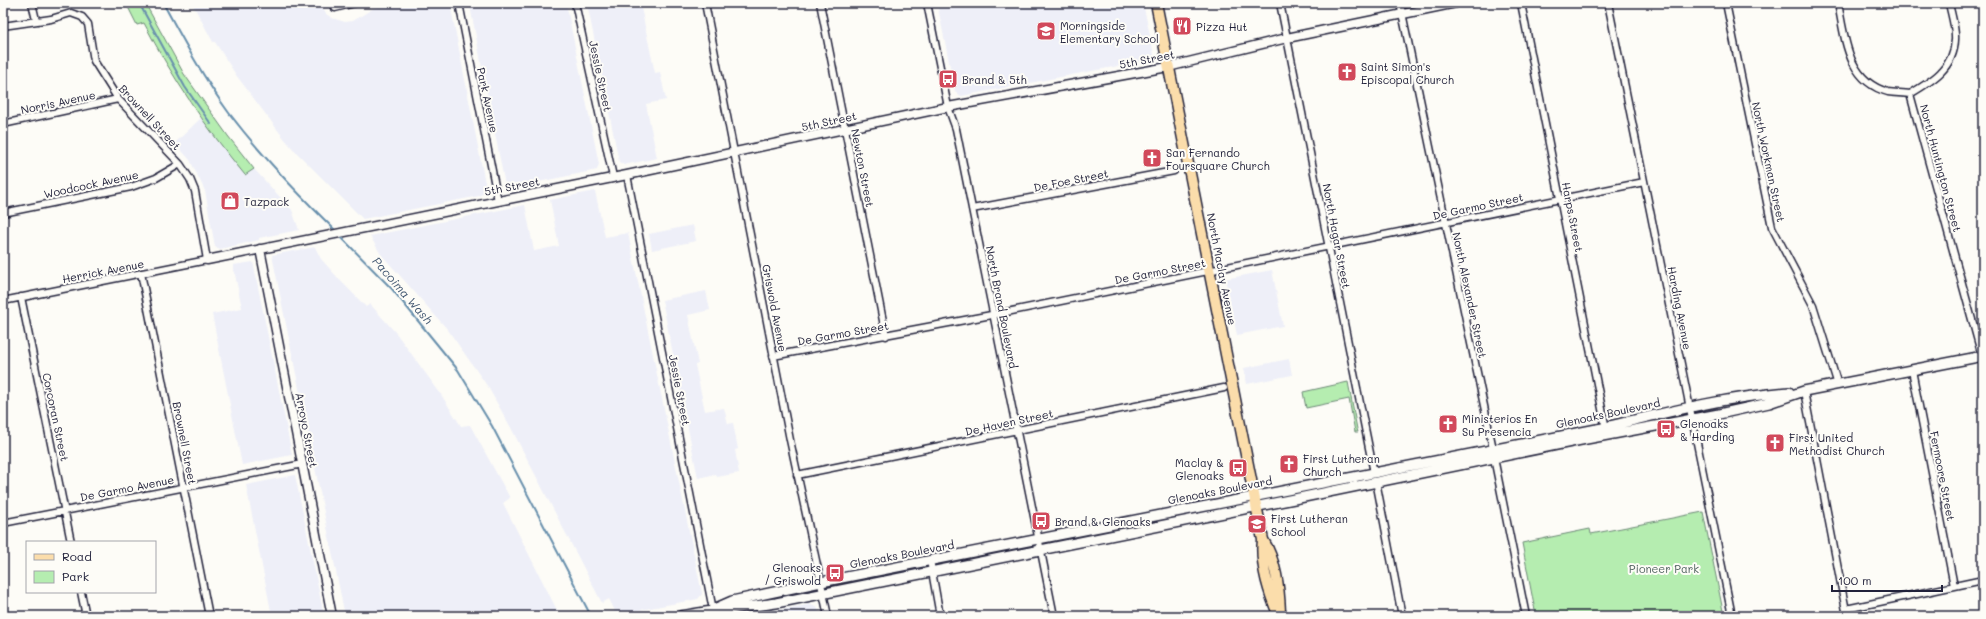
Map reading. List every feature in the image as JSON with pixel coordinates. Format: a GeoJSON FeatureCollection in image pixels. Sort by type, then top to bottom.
{"type":"FeatureCollection","features":[{"type":"Feature","properties":{"kind":"main road","name":"North Maclay Avenue"},"geometry":{"type":"LineString","coordinates":[[1156,3],[1255,495],[1256,507],[1263,540],[1271,552],[1280,592],[1279,616]]}},
{"type":"Feature","properties":{"kind":"main road","name":"Glenoaks Boulevard"},"geometry":{"type":"LineString","coordinates":[[713,610],[732,601],[930,560],[1255,495],[1375,477],[1494,454],[1606,431],[1690,408],[1767,394],[1804,391],[1838,385],[1982,356]]}},
{"type":"Feature","properties":{"kind":"main road","name":"Glenoaks Boulevard"},"geometry":{"type":"LineString","coordinates":[[1606,431],[1692,420],[1769,403],[1804,391]]}},
{"type":"Feature","properties":{"kind":"main road","name":"Glenoaks Boulevard"},"geometry":{"type":"LineString","coordinates":[[681,616],[713,610],[733,610],[932,572],[1256,507],[1375,477]]}},
{"type":"Feature","properties":{"kind":"street"},"geometry":{"type":"LineString","coordinates":[[3,26],[36,20],[32,3]]}},
{"type":"Feature","properties":{"kind":"street"},"geometry":{"type":"LineString","coordinates":[[335,5],[354,3]]}},
{"type":"Feature","properties":{"kind":"street","name":"Park Avenue"},"geometry":{"type":"LineString","coordinates":[[458,3],[498,201]]}},
{"type":"Feature","properties":{"kind":"street","name":"Jessie Street"},"geometry":{"type":"LineString","coordinates":[[575,3],[613,177]]}},
{"type":"Feature","properties":{"kind":"street","name":"Griswold Avenue"},"geometry":{"type":"LineString","coordinates":[[705,3],[797,475],[828,616]]}},
{"type":"Feature","properties":{"kind":"street","name":"Newton Street"},"geometry":{"type":"LineString","coordinates":[[820,3],[886,336]]}},
{"type":"Feature","properties":{"kind":"street","name":"North Brand Boulevard"},"geometry":{"type":"LineString","coordinates":[[927,3],[948,107],[956,129],[1054,616]]}},
{"type":"Feature","properties":{"kind":"street","name":"North Hagar Street"},"geometry":{"type":"LineString","coordinates":[[1280,3],[1402,616]]}},
{"type":"Feature","properties":{"kind":"street","name":"North Alexander Street"},"geometry":{"type":"LineString","coordinates":[[1400,3],[1494,454],[1526,616]]}},
{"type":"Feature","properties":{"kind":"street","name":"5th Street"},"geometry":{"type":"LineString","coordinates":[[207,260],[351,229],[627,175],[948,107],[1168,67],[1287,38],[1456,3]]}},
{"type":"Feature","properties":{"kind":"street","name":"Harps Street"},"geometry":{"type":"LineString","coordinates":[[1521,3],[1606,431]]}},
{"type":"Feature","properties":{"kind":"street","name":"Harding Avenue"},"geometry":{"type":"LineString","coordinates":[[1608,3],[1732,616]]}},
{"type":"Feature","properties":{"kind":"street","name":"North Workman Street"},"geometry":{"type":"LineString","coordinates":[[1726,3],[1772,227],[1813,305],[1838,385]]}},
{"type":"Feature","properties":{"kind":"street"},"geometry":{"type":"LineString","coordinates":[[1838,3],[1849,57],[1864,80],[1888,92],[1910,94]]}},
{"type":"Feature","properties":{"kind":"street","name":"North Huntington Street"},"geometry":{"type":"LineString","coordinates":[[1949,3],[1955,40],[1950,63],[1934,80],[1910,94],[1982,356]]}},
{"type":"Feature","properties":{"kind":"street","name":"Brownell Street"},"geometry":{"type":"LineString","coordinates":[[36,20],[67,14],[77,14],[88,24],[94,61],[118,99],[180,164],[190,179],[195,191],[207,260]]}},
{"type":"Feature","properties":{"kind":"street","name":"Norris Avenue"},"geometry":{"type":"LineString","coordinates":[[3,124],[118,99]]}},
{"type":"Feature","properties":{"kind":"street","name":"Woodcock Avenue"},"geometry":{"type":"LineString","coordinates":[[3,213],[130,187],[156,178],[180,164]]}},
{"type":"Feature","properties":{"kind":"street","name":"De Foe Street"},"geometry":{"type":"LineString","coordinates":[[972,210],[1174,171]]}},
{"type":"Feature","properties":{"kind":"street","name":"Jessie Street"},"geometry":{"type":"LineString","coordinates":[[627,175],[713,610]]}},
{"type":"Feature","properties":{"kind":"street","name":"De Garmo Street"},"geometry":{"type":"LineString","coordinates":[[774,356],[886,336],[1644,182]]}},
{"type":"Feature","properties":{"kind":"street","name":"Arroyo Street"},"geometry":{"type":"LineString","coordinates":[[260,249],[332,616]]}},
{"type":"Feature","properties":{"kind":"street","name":"Herrick Avenue"},"geometry":{"type":"LineString","coordinates":[[3,301],[207,260]]}},
{"type":"Feature","properties":{"kind":"street","name":"Brownell Street"},"geometry":{"type":"LineString","coordinates":[[141,273],[209,616]]}},
{"type":"Feature","properties":{"kind":"street","name":"Corcoran Street"},"geometry":{"type":"LineString","coordinates":[[22,297],[71,541]]}},
{"type":"Feature","properties":{"kind":"street","name":"Fermoore Street"},"geometry":{"type":"LineString","coordinates":[[1912,370],[1954,586]]}},
{"type":"Feature","properties":{"kind":"street","name":"De Haven Street"},"geometry":{"type":"LineString","coordinates":[[797,475],[1224,388]]}},
{"type":"Feature","properties":{"kind":"street"},"geometry":{"type":"LineString","coordinates":[[1804,391],[1847,616]]}},
{"type":"Feature","properties":{"kind":"street","name":"De Garmo Avenue"},"geometry":{"type":"LineString","coordinates":[[3,523],[303,464]]}},
{"type":"Feature","properties":{"kind":"street"},"geometry":{"type":"LineString","coordinates":[[930,560],[940,616]]}},
{"type":"Feature","properties":{"kind":"street"},"geometry":{"type":"LineString","coordinates":[[1846,609],[1983,580]]}},
{"type":"Feature","properties":{"kind":"street"},"geometry":{"type":"LineString","coordinates":[[81,593],[86,616]]}},
{"type":"Feature","properties":{"kind":"shaded area"},"geometry":{"type":"Polygon","coordinates":[[[192,3],[321,3],[321,6],[326,14],[332,18],[345,22],[353,21],[374,8],[399,3],[450,3],[486,188],[485,192],[479,196],[363,219],[294,150],[283,137],[236,75],[215,42],[213,42],[192,3]]]}},
{"type":"Feature","properties":{"kind":"shaded area"},"geometry":{"type":"Polygon","coordinates":[[[467,3],[566,3],[599,164],[597,170],[509,188],[505,185],[470,6],[468,6],[467,3]]]}},
{"type":"Feature","properties":{"kind":"shaded area"},"geometry":{"type":"Polygon","coordinates":[[[587,3],[640,3],[655,73],[660,72],[666,100],[646,104],[657,158],[624,165],[619,162],[587,3]]]}},
{"type":"Feature","properties":{"kind":"shaded area","name":"Morningside Elementary School"},"geometry":{"type":"Polygon","coordinates":[[[937,3],[1143,3],[1155,59],[961,96],[955,91],[937,3]]]}},
{"type":"Feature","properties":{"kind":"shaded area"},"geometry":{"type":"Polygon","coordinates":[[[201,118],[245,175],[254,169],[292,210],[299,230],[259,238],[259,240],[220,249],[215,247],[205,191],[190,160],[175,143],[201,118]]]}},
{"type":"Feature","properties":{"kind":"shaded area"},"geometry":{"type":"Polygon","coordinates":[[[595,191],[605,237],[628,233],[702,594],[698,599],[640,610],[621,616],[607,616],[615,611],[609,599],[602,603],[510,426],[488,387],[448,330],[380,253],[370,236],[525,205],[534,251],[559,246],[550,200],[595,191]]]}},
{"type":"Feature","properties":{"kind":"shaded area"},"geometry":{"type":"Polygon","coordinates":[[[693,225],[696,241],[652,250],[649,234],[693,225]]]}},
{"type":"Feature","properties":{"kind":"shaded area"},"geometry":{"type":"Polygon","coordinates":[[[315,247],[321,259],[338,278],[366,307],[370,304],[396,333],[440,393],[461,426],[470,425],[510,498],[503,503],[560,616],[345,616],[272,255],[315,247]]]}},
{"type":"Feature","properties":{"kind":"shaded area"},"geometry":{"type":"Polygon","coordinates":[[[253,262],[292,455],[242,465],[212,314],[242,308],[233,265],[253,262]]]}},
{"type":"Feature","properties":{"kind":"shaded area"},"geometry":{"type":"Polygon","coordinates":[[[1272,270],[1283,326],[1237,335],[1225,279],[1272,270]]]}},
{"type":"Feature","properties":{"kind":"shaded area"},"geometry":{"type":"Polygon","coordinates":[[[706,291],[710,310],[688,315],[698,364],[695,365],[705,411],[724,408],[728,424],[733,423],[738,449],[735,450],[739,473],[717,477],[716,474],[698,478],[662,300],[706,291]]]}},
{"type":"Feature","properties":{"kind":"shaded area"},"geometry":{"type":"Polygon","coordinates":[[[1289,359],[1292,375],[1247,384],[1244,368],[1289,359]]]}},
{"type":"Feature","properties":{"kind":"shaded area"},"geometry":{"type":"Polygon","coordinates":[[[295,475],[324,616],[272,616],[246,485],[295,475]]]}},
{"type":"Feature","properties":{"kind":"shaded area"},"geometry":{"type":"Polygon","coordinates":[[[811,604],[817,607],[820,616],[749,616],[811,604]]]}},
{"type":"Feature","properties":{"kind":"green space"},"geometry":{"type":"Polygon","coordinates":[[[126,3],[145,3],[184,74],[228,136],[254,169],[245,175],[217,139],[190,102],[144,23],[137,25],[126,3]]]}},
{"type":"Feature","properties":{"kind":"green space"},"geometry":{"type":"Polygon","coordinates":[[[1348,382],[1358,432],[1355,432],[1349,399],[1306,408],[1303,392],[1348,382]]]}},
{"type":"Feature","properties":{"kind":"green space","name":"Pioneer Park"},"geometry":{"type":"Polygon","coordinates":[[[1703,512],[1724,616],[1536,616],[1522,543],[1590,529],[1591,534],[1703,512]]]}},
{"type":"Feature","properties":{"kind":"waterway"},"geometry":{"type":"LineString","coordinates":[[139,3],[185,87],[211,124]]}},
{"type":"Feature","properties":{"kind":"waterway","name":"Pacoima Wash"},"geometry":{"type":"LineString","coordinates":[[163,3],[202,73],[229,113],[280,174],[336,231]]}},
{"type":"Feature","properties":{"kind":"waterway","name":"Pacoima Wash"},"geometry":{"type":"LineString","coordinates":[[340,236],[392,289],[458,370],[492,426],[591,616]]}},
{"type":"Feature","properties":{"kind":"place","name":"Pizza Hut"},"geometry":{"type":"Point","coordinates":[1182,26]}},
{"type":"Feature","properties":{"kind":"place","name":"Morningside Elementary School"},"geometry":{"type":"Point","coordinates":[1046,31]}},
{"type":"Feature","properties":{"kind":"place","name":"Saint Simon's Episcopal Church"},"geometry":{"type":"Point","coordinates":[1347,72]}},
{"type":"Feature","properties":{"kind":"place","name":"Brand & 5th"},"geometry":{"type":"Point","coordinates":[948,79]}},
{"type":"Feature","properties":{"kind":"place","name":"San Fernando Foursquare Church"},"geometry":{"type":"Point","coordinates":[1152,158]}},
{"type":"Feature","properties":{"kind":"place","name":"Tazpack"},"geometry":{"type":"Point","coordinates":[230,201]}},
{"type":"Feature","properties":{"kind":"place","name":"Ministerios En Su Presencia"},"geometry":{"type":"Point","coordinates":[1448,424]}},
{"type":"Feature","properties":{"kind":"place","name":"Glenoaks & Harding"},"geometry":{"type":"Point","coordinates":[1666,429]}},
{"type":"Feature","properties":{"kind":"place","name":"First United Methodist Church"},"geometry":{"type":"Point","coordinates":[1775,443]}},
{"type":"Feature","properties":{"kind":"place","name":"First Lutheran Church"},"geometry":{"type":"Point","coordinates":[1289,464]}},
{"type":"Feature","properties":{"kind":"place","name":"Maclay & Glenoaks"},"geometry":{"type":"Point","coordinates":[1238,468]}},
{"type":"Feature","properties":{"kind":"place","name":"Brand & Glenoaks"},"geometry":{"type":"Point","coordinates":[1041,521]}},
{"type":"Feature","properties":{"kind":"place","name":"First Lutheran School"},"geometry":{"type":"Point","coordinates":[1257,524]}},
{"type":"Feature","properties":{"kind":"place","name":"Glenoaks / Griswold"},"geometry":{"type":"Point","coordinates":[835,573]}}]}
